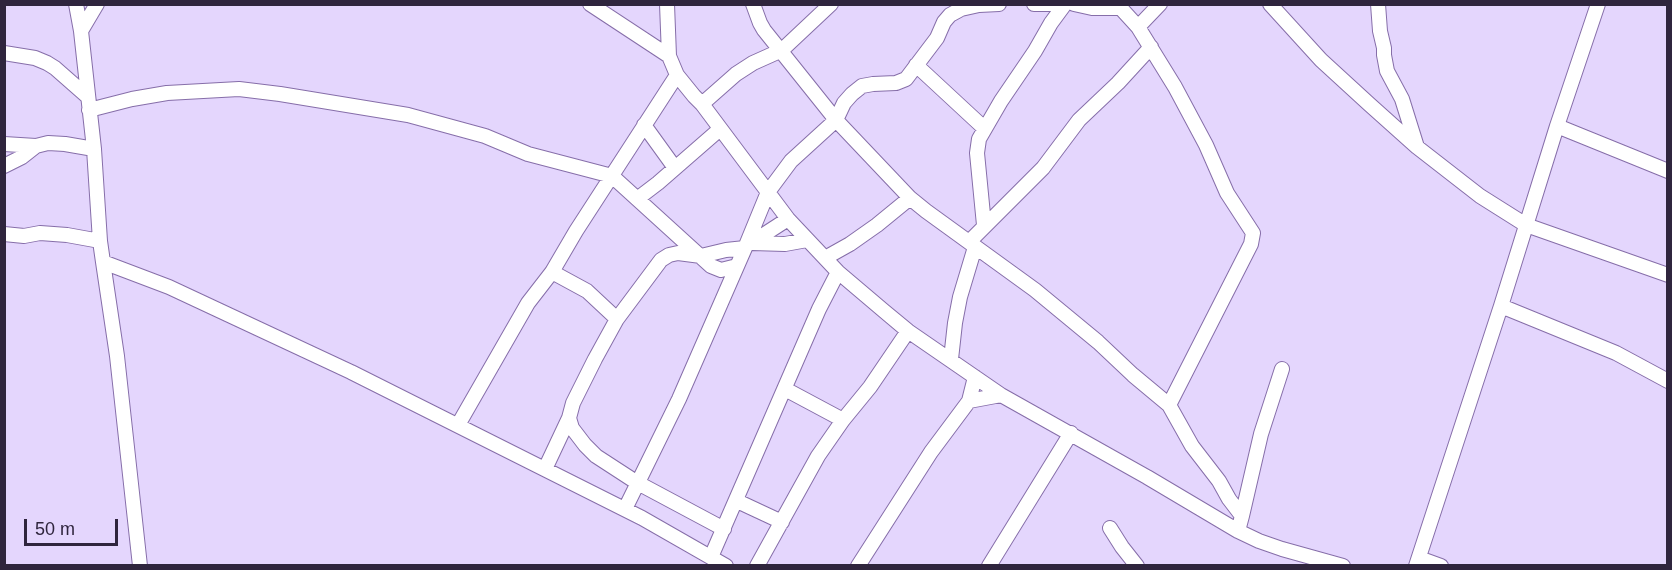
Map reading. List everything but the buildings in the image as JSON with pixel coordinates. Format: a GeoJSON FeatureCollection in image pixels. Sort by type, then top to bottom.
{"type":"FeatureCollection","features":[{"type":"Feature","properties":{"kind":"street"},"geometry":{"type":"LineString","coordinates":[[76,4],[94,149],[100,241],[117,356],[140,566]]}},
{"type":"Feature","properties":{"kind":"street"},"geometry":{"type":"LineString","coordinates":[[81,31],[97,4]]}},
{"type":"Feature","properties":{"kind":"street"},"geometry":{"type":"LineString","coordinates":[[591,4],[669,56]]}},
{"type":"Feature","properties":{"kind":"street"},"geometry":{"type":"LineString","coordinates":[[667,4],[669,56],[677,75],[702,104],[788,219],[838,272],[908,331],[1001,395],[1071,433],[1238,531],[1282,549],[1343,566]]}},
{"type":"Feature","properties":{"kind":"street"},"geometry":{"type":"LineString","coordinates":[[753,4],[760,22],[836,120],[910,198],[1035,290],[1098,342],[1168,405],[1192,446],[1242,516]]}},
{"type":"Feature","properties":{"kind":"street"},"geometry":{"type":"LineString","coordinates":[[702,104],[744,68],[782,50],[831,4]]}},
{"type":"Feature","properties":{"kind":"street"},"geometry":{"type":"LineString","coordinates":[[624,509],[679,399],[748,245],[768,192],[791,161],[836,120],[844,103],[861,87],[896,83],[906,79],[937,38],[950,15],[961,9],[999,4]]}},
{"type":"Feature","properties":{"kind":"street"},"geometry":{"type":"LineString","coordinates":[[1034,4],[1055,4]]}},
{"type":"Feature","properties":{"kind":"street"},"geometry":{"type":"LineString","coordinates":[[951,359],[956,315],[969,266],[984,225],[977,145],[984,128],[1001,100],[1035,51],[1050,23],[1065,4]]}},
{"type":"Feature","properties":{"kind":"street"},"geometry":{"type":"LineString","coordinates":[[1074,4],[1092,8],[1119,6],[1138,27],[1175,87],[1206,145],[1227,193],[1253,233],[1251,244],[1168,405]]}},
{"type":"Feature","properties":{"kind":"street"},"geometry":{"type":"LineString","coordinates":[[1138,27],[1160,4]]}},
{"type":"Feature","properties":{"kind":"street"},"geometry":{"type":"LineString","coordinates":[[1270,4],[1321,60],[1417,147],[1480,196],[1526,225],[1668,275]]}},
{"type":"Feature","properties":{"kind":"street"},"geometry":{"type":"LineString","coordinates":[[1378,4],[1387,70],[1402,99],[1417,147]]}},
{"type":"Feature","properties":{"kind":"street"},"geometry":{"type":"LineString","coordinates":[[1441,566],[1417,562],[1598,4]]}},
{"type":"Feature","properties":{"kind":"street"},"geometry":{"type":"LineString","coordinates":[[984,225],[1043,168],[1079,120],[1151,47]]}},
{"type":"Feature","properties":{"kind":"street"},"geometry":{"type":"LineString","coordinates":[[4,53],[35,58],[47,63],[55,68],[89,103]]}},
{"type":"Feature","properties":{"kind":"street"},"geometry":{"type":"LineString","coordinates":[[916,65],[984,128]]}},
{"type":"Feature","properties":{"kind":"street"},"geometry":{"type":"LineString","coordinates":[[458,424],[514,325],[552,272],[677,75]]}},
{"type":"Feature","properties":{"kind":"street"},"geometry":{"type":"LineString","coordinates":[[89,103],[168,93],[239,89],[408,115],[485,136],[528,154],[612,176],[711,266],[721,270],[737,266]]}},
{"type":"Feature","properties":{"kind":"street"},"geometry":{"type":"LineString","coordinates":[[644,125],[675,168]]}},
{"type":"Feature","properties":{"kind":"street"},"geometry":{"type":"LineString","coordinates":[[1557,126],[1668,171]]}},
{"type":"Feature","properties":{"kind":"street"},"geometry":{"type":"LineString","coordinates":[[636,199],[720,129]]}},
{"type":"Feature","properties":{"kind":"street"},"geometry":{"type":"LineString","coordinates":[[4,144],[36,146],[65,144],[94,149]]}},
{"type":"Feature","properties":{"kind":"street"},"geometry":{"type":"LineString","coordinates":[[4,166],[22,157],[36,146]]}},
{"type":"Feature","properties":{"kind":"street"},"geometry":{"type":"LineString","coordinates":[[825,258],[870,230],[910,198]]}},
{"type":"Feature","properties":{"kind":"street"},"geometry":{"type":"LineString","coordinates":[[748,245],[788,219]]}},
{"type":"Feature","properties":{"kind":"street"},"geometry":{"type":"LineString","coordinates":[[4,234],[24,236],[40,233],[100,241]]}},
{"type":"Feature","properties":{"kind":"street"},"geometry":{"type":"LineString","coordinates":[[545,469],[569,418],[579,388],[617,319],[660,260],[678,253],[701,256],[748,245],[785,244],[807,240]]}},
{"type":"Feature","properties":{"kind":"street"},"geometry":{"type":"LineString","coordinates":[[103,262],[169,287],[458,424],[624,509],[726,566]]}},
{"type":"Feature","properties":{"kind":"street"},"geometry":{"type":"LineString","coordinates":[[552,272],[587,291],[617,319]]}},
{"type":"Feature","properties":{"kind":"street"},"geometry":{"type":"LineString","coordinates":[[711,557],[819,309],[838,272]]}},
{"type":"Feature","properties":{"kind":"street"},"geometry":{"type":"LineString","coordinates":[[1501,306],[1616,353],[1668,381]]}},
{"type":"Feature","properties":{"kind":"street"},"geometry":{"type":"LineString","coordinates":[[757,566],[818,456],[870,387],[908,331]]}},
{"type":"Feature","properties":{"kind":"street"},"geometry":{"type":"LineString","coordinates":[[1238,531],[1261,435],[1282,369]]}},
{"type":"Feature","properties":{"kind":"street"},"geometry":{"type":"LineString","coordinates":[[858,566],[931,452],[969,401],[975,377]]}},
{"type":"Feature","properties":{"kind":"street"},"geometry":{"type":"LineString","coordinates":[[785,389],[843,420]]}},
{"type":"Feature","properties":{"kind":"street"},"geometry":{"type":"LineString","coordinates":[[969,401],[1001,395]]}},
{"type":"Feature","properties":{"kind":"street"},"geometry":{"type":"LineString","coordinates":[[569,418],[572,428],[592,452],[636,482],[724,529]]}},
{"type":"Feature","properties":{"kind":"street"},"geometry":{"type":"LineString","coordinates":[[989,566],[1071,433]]}},
{"type":"Feature","properties":{"kind":"street"},"geometry":{"type":"LineString","coordinates":[[737,501],[782,522]]}},
{"type":"Feature","properties":{"kind":"street"},"geometry":{"type":"LineString","coordinates":[[1110,528],[1137,566]]}}]}
